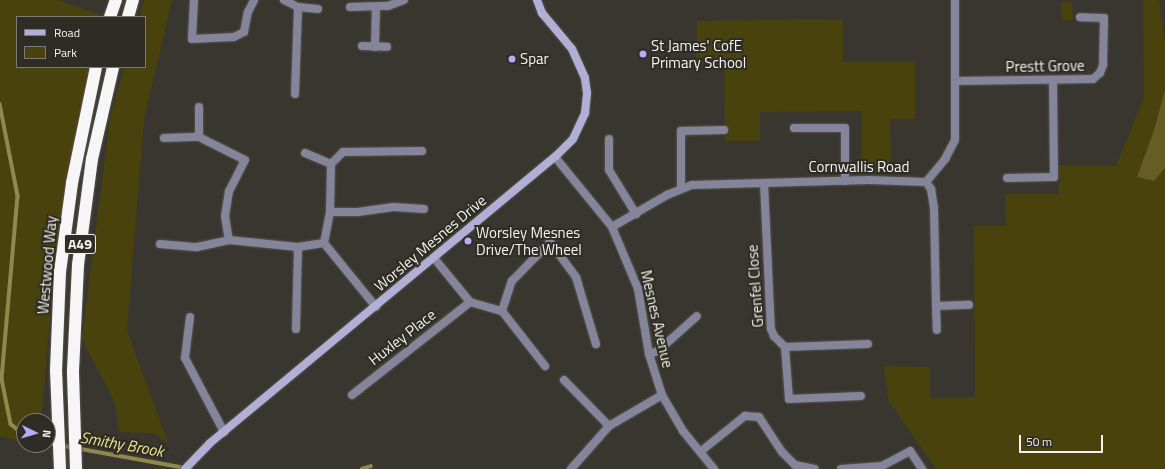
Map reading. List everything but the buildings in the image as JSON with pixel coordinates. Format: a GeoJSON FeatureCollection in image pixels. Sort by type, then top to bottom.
{"type":"FeatureCollection","features":[{"type":"Feature","properties":{"kind":"highway"},"geometry":{"type":"LineString","coordinates":[[110,16],[116,0]]}},
{"type":"Feature","properties":{"kind":"highway"},"geometry":{"type":"LineString","coordinates":[[128,16],[133,0]]}},
{"type":"Feature","properties":{"kind":"highway","name":"Westwood Way"},"geometry":{"type":"LineString","coordinates":[[59,466],[56,371],[61,264],[74,168],[96,68]]}},
{"type":"Feature","properties":{"kind":"highway","name":"Westwood Way"},"geometry":{"type":"LineString","coordinates":[[76,467],[72,371],[78,265],[94,152],[113,68]]}},
{"type":"Feature","properties":{"kind":"street"},"geometry":{"type":"LineString","coordinates":[[194,0],[192,39],[234,37],[244,32],[248,12],[254,0]]}},
{"type":"Feature","properties":{"kind":"street"},"geometry":{"type":"LineString","coordinates":[[284,0],[298,7],[318,9]]}},
{"type":"Feature","properties":{"kind":"street"},"geometry":{"type":"LineString","coordinates":[[350,6],[376,7],[404,0]]}},
{"type":"Feature","properties":{"kind":"street","name":"Worsley Mesnes Drive"},"geometry":{"type":"LineString","coordinates":[[188,466],[224,432],[555,157],[573,139],[581,125],[587,101],[587,85],[579,61],[542,13],[537,0]]}},
{"type":"Feature","properties":{"kind":"street","name":"Cornwallis Road"},"geometry":{"type":"LineString","coordinates":[[612,227],[681,188],[720,182],[926,182],[945,159],[955,140],[955,0]]}},
{"type":"Feature","properties":{"kind":"street"},"geometry":{"type":"LineString","coordinates":[[294,94],[298,7]]}},
{"type":"Feature","properties":{"kind":"street"},"geometry":{"type":"LineString","coordinates":[[375,46],[376,7]]}},
{"type":"Feature","properties":{"kind":"street","name":"Prestt Grove"},"geometry":{"type":"LineString","coordinates":[[956,81],[1088,81],[1097,77],[1102,70],[1104,18],[1080,18]]}},
{"type":"Feature","properties":{"kind":"street"},"geometry":{"type":"LineString","coordinates":[[362,46],[387,47]]}},
{"type":"Feature","properties":{"kind":"street"},"geometry":{"type":"LineString","coordinates":[[1007,178],[1054,177],[1053,81]]}},
{"type":"Feature","properties":{"kind":"street"},"geometry":{"type":"LineString","coordinates":[[199,107],[199,137]]}},
{"type":"Feature","properties":{"kind":"street"},"geometry":{"type":"LineString","coordinates":[[794,128],[845,128],[845,181]]}},
{"type":"Feature","properties":{"kind":"street"},"geometry":{"type":"LineString","coordinates":[[681,188],[681,131],[724,130]]}},
{"type":"Feature","properties":{"kind":"street"},"geometry":{"type":"LineString","coordinates":[[164,138],[199,137],[245,160],[229,191],[225,216],[229,240]]}},
{"type":"Feature","properties":{"kind":"street"},"geometry":{"type":"LineString","coordinates":[[609,139],[609,170],[636,214]]}},
{"type":"Feature","properties":{"kind":"street"},"geometry":{"type":"LineString","coordinates":[[324,243],[330,212],[331,164],[343,152],[422,151]]}},
{"type":"Feature","properties":{"kind":"street"},"geometry":{"type":"LineString","coordinates":[[305,153],[331,164]]}},
{"type":"Feature","properties":{"kind":"street","name":"Mesnes Avenue"},"geometry":{"type":"LineString","coordinates":[[555,157],[612,227],[638,289],[649,354],[662,395],[683,431],[714,469]]}},
{"type":"Feature","properties":{"kind":"street","name":"Grenfel Close"},"geometry":{"type":"LineString","coordinates":[[764,182],[771,329],[779,344],[785,347]]}},
{"type":"Feature","properties":{"kind":"street"},"geometry":{"type":"LineString","coordinates":[[926,182],[931,189],[934,208],[936,330]]}},
{"type":"Feature","properties":{"kind":"street"},"geometry":{"type":"LineString","coordinates":[[330,212],[358,212],[394,207],[424,209]]}},
{"type":"Feature","properties":{"kind":"street"},"geometry":{"type":"LineString","coordinates":[[160,244],[197,247],[229,240],[298,247],[324,243]]}},
{"type":"Feature","properties":{"kind":"street"},"geometry":{"type":"LineString","coordinates":[[502,311],[512,281],[550,242],[576,276],[596,344]]}},
{"type":"Feature","properties":{"kind":"street"},"geometry":{"type":"LineString","coordinates":[[324,243],[376,307]]}},
{"type":"Feature","properties":{"kind":"street"},"geometry":{"type":"LineString","coordinates":[[296,330],[298,247]]}},
{"type":"Feature","properties":{"kind":"street"},"geometry":{"type":"LineString","coordinates":[[434,258],[470,302],[502,311],[545,366]]}},
{"type":"Feature","properties":{"kind":"street","name":"Huxley Place"},"geometry":{"type":"LineString","coordinates":[[352,395],[470,302]]}},
{"type":"Feature","properties":{"kind":"street"},"geometry":{"type":"LineString","coordinates":[[936,306],[969,305]]}},
{"type":"Feature","properties":{"kind":"street"},"geometry":{"type":"LineString","coordinates":[[649,354],[658,351],[697,316]]}},
{"type":"Feature","properties":{"kind":"street"},"geometry":{"type":"LineString","coordinates":[[190,318],[185,358],[224,432]]}},
{"type":"Feature","properties":{"kind":"street"},"geometry":{"type":"LineString","coordinates":[[861,396],[788,399],[785,347],[868,344]]}},
{"type":"Feature","properties":{"kind":"street"},"geometry":{"type":"LineString","coordinates":[[564,380],[609,426]]}},
{"type":"Feature","properties":{"kind":"street"},"geometry":{"type":"LineString","coordinates":[[571,469],[609,426],[662,395]]}},
{"type":"Feature","properties":{"kind":"street"},"geometry":{"type":"LineString","coordinates":[[700,452],[745,416],[759,417],[782,452],[795,465],[815,469]]}},
{"type":"Feature","properties":{"kind":"street"},"geometry":{"type":"LineString","coordinates":[[841,469],[882,466],[910,451],[922,469]]}},
{"type":"Feature","properties":{"kind":"green space"},"geometry":{"type":"Polygon","coordinates":[[[0,0],[59,0],[102,16],[16,16],[16,68],[93,68],[60,239],[51,307],[42,413],[16,413],[16,441],[0,436],[0,0]]]}},
{"type":"Feature","properties":{"kind":"green space"},"geometry":{"type":"Polygon","coordinates":[[[144,0],[172,0],[144,120],[127,330],[168,443],[153,433],[119,432],[115,403],[82,339],[110,118],[124,68],[146,68],[146,16],[139,16],[144,0]]]}},
{"type":"Feature","properties":{"kind":"green space"},"geometry":{"type":"Polygon","coordinates":[[[1143,0],[1159,0],[1165,43],[1165,90],[1154,130],[1137,177],[1154,181],[1165,168],[1165,469],[936,469],[888,400],[884,366],[930,367],[930,398],[975,397],[974,226],[1006,226],[1005,194],[1059,194],[1059,165],[1116,166],[1144,97],[1143,0]]]}},
{"type":"Feature","properties":{"kind":"green space"},"geometry":{"type":"Polygon","coordinates":[[[1072,2],[1073,20],[1062,21],[1061,3],[1072,2]]]}},
{"type":"Feature","properties":{"kind":"green space"},"geometry":{"type":"Polygon","coordinates":[[[843,19],[843,62],[915,62],[915,119],[890,119],[891,169],[862,169],[862,111],[760,112],[760,141],[725,141],[724,64],[697,64],[697,21],[843,19]]]}},
{"type":"Feature","properties":{"kind":"shaded area"},"geometry":{"type":"Polygon","coordinates":[[[1165,90],[1165,168],[1154,181],[1137,177],[1154,130],[1165,90]]]}},
{"type":"Feature","properties":{"kind":"waterway","name":"Smithy Brook"},"geometry":{"type":"LineString","coordinates":[[0,104],[18,196],[2,379],[11,424],[16,428]]}},
{"type":"Feature","properties":{"kind":"waterway","name":"Smithy Brook"},"geometry":{"type":"LineString","coordinates":[[56,444],[191,469]]}},
{"type":"Feature","properties":{"kind":"waterway","name":"Smithy Brook"},"geometry":{"type":"LineString","coordinates":[[362,469],[371,466]]}},
{"type":"Feature","properties":{"kind":"place","name":"St James' CofE Primary School"},"geometry":{"type":"Point","coordinates":[643,54]}},
{"type":"Feature","properties":{"kind":"place","name":"Spar"},"geometry":{"type":"Point","coordinates":[512,59]}},
{"type":"Feature","properties":{"kind":"place","name":"Worsley Mesnes Drive/The Wheel"},"geometry":{"type":"Point","coordinates":[468,241]}}]}
